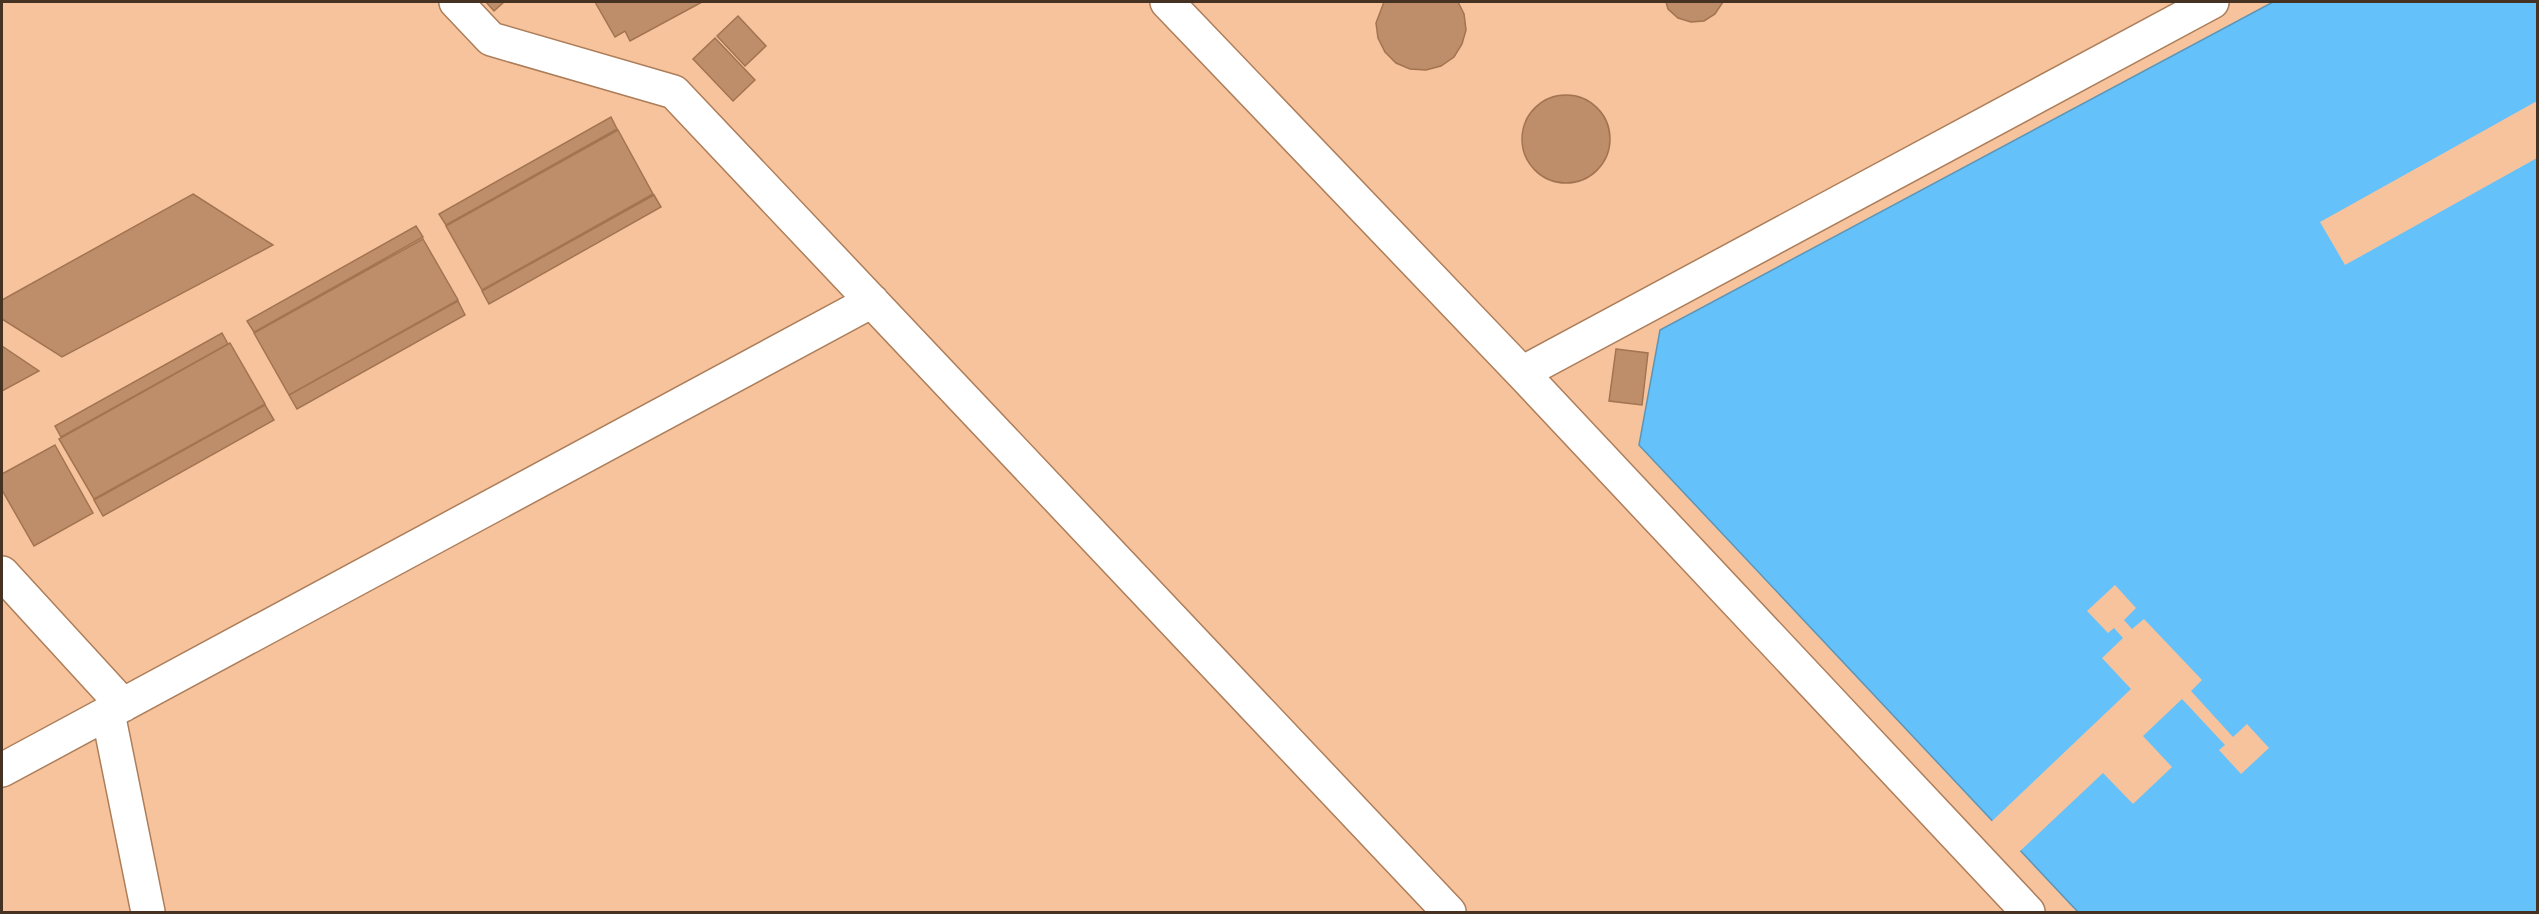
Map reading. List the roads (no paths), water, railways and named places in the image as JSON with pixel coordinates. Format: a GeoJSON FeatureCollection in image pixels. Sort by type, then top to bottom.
{"type":"FeatureCollection","features":[{"type":"Feature","properties":{"kind":"street"},"geometry":{"type":"LineString","coordinates":[[456,2],[491,39],[674,92],[1449,912]]}},
{"type":"Feature","properties":{"kind":"street"},"geometry":{"type":"LineString","coordinates":[[1167,2],[1522,373],[2028,912]]}},
{"type":"Feature","properties":{"kind":"street"},"geometry":{"type":"LineString","coordinates":[[1522,373],[2212,2]]}},
{"type":"Feature","properties":{"kind":"street"},"geometry":{"type":"LineString","coordinates":[[2,770],[872,301]]}},
{"type":"Feature","properties":{"kind":"street"},"geometry":{"type":"LineString","coordinates":[[2,573],[116,709],[148,912]]}},
{"type":"Feature","properties":{"kind":"water"},"geometry":{"type":"Polygon","coordinates":[[[2273,2],[2537,2],[2537,912],[2078,912],[1639,445],[1660,330],[2273,2]]]}}]}
